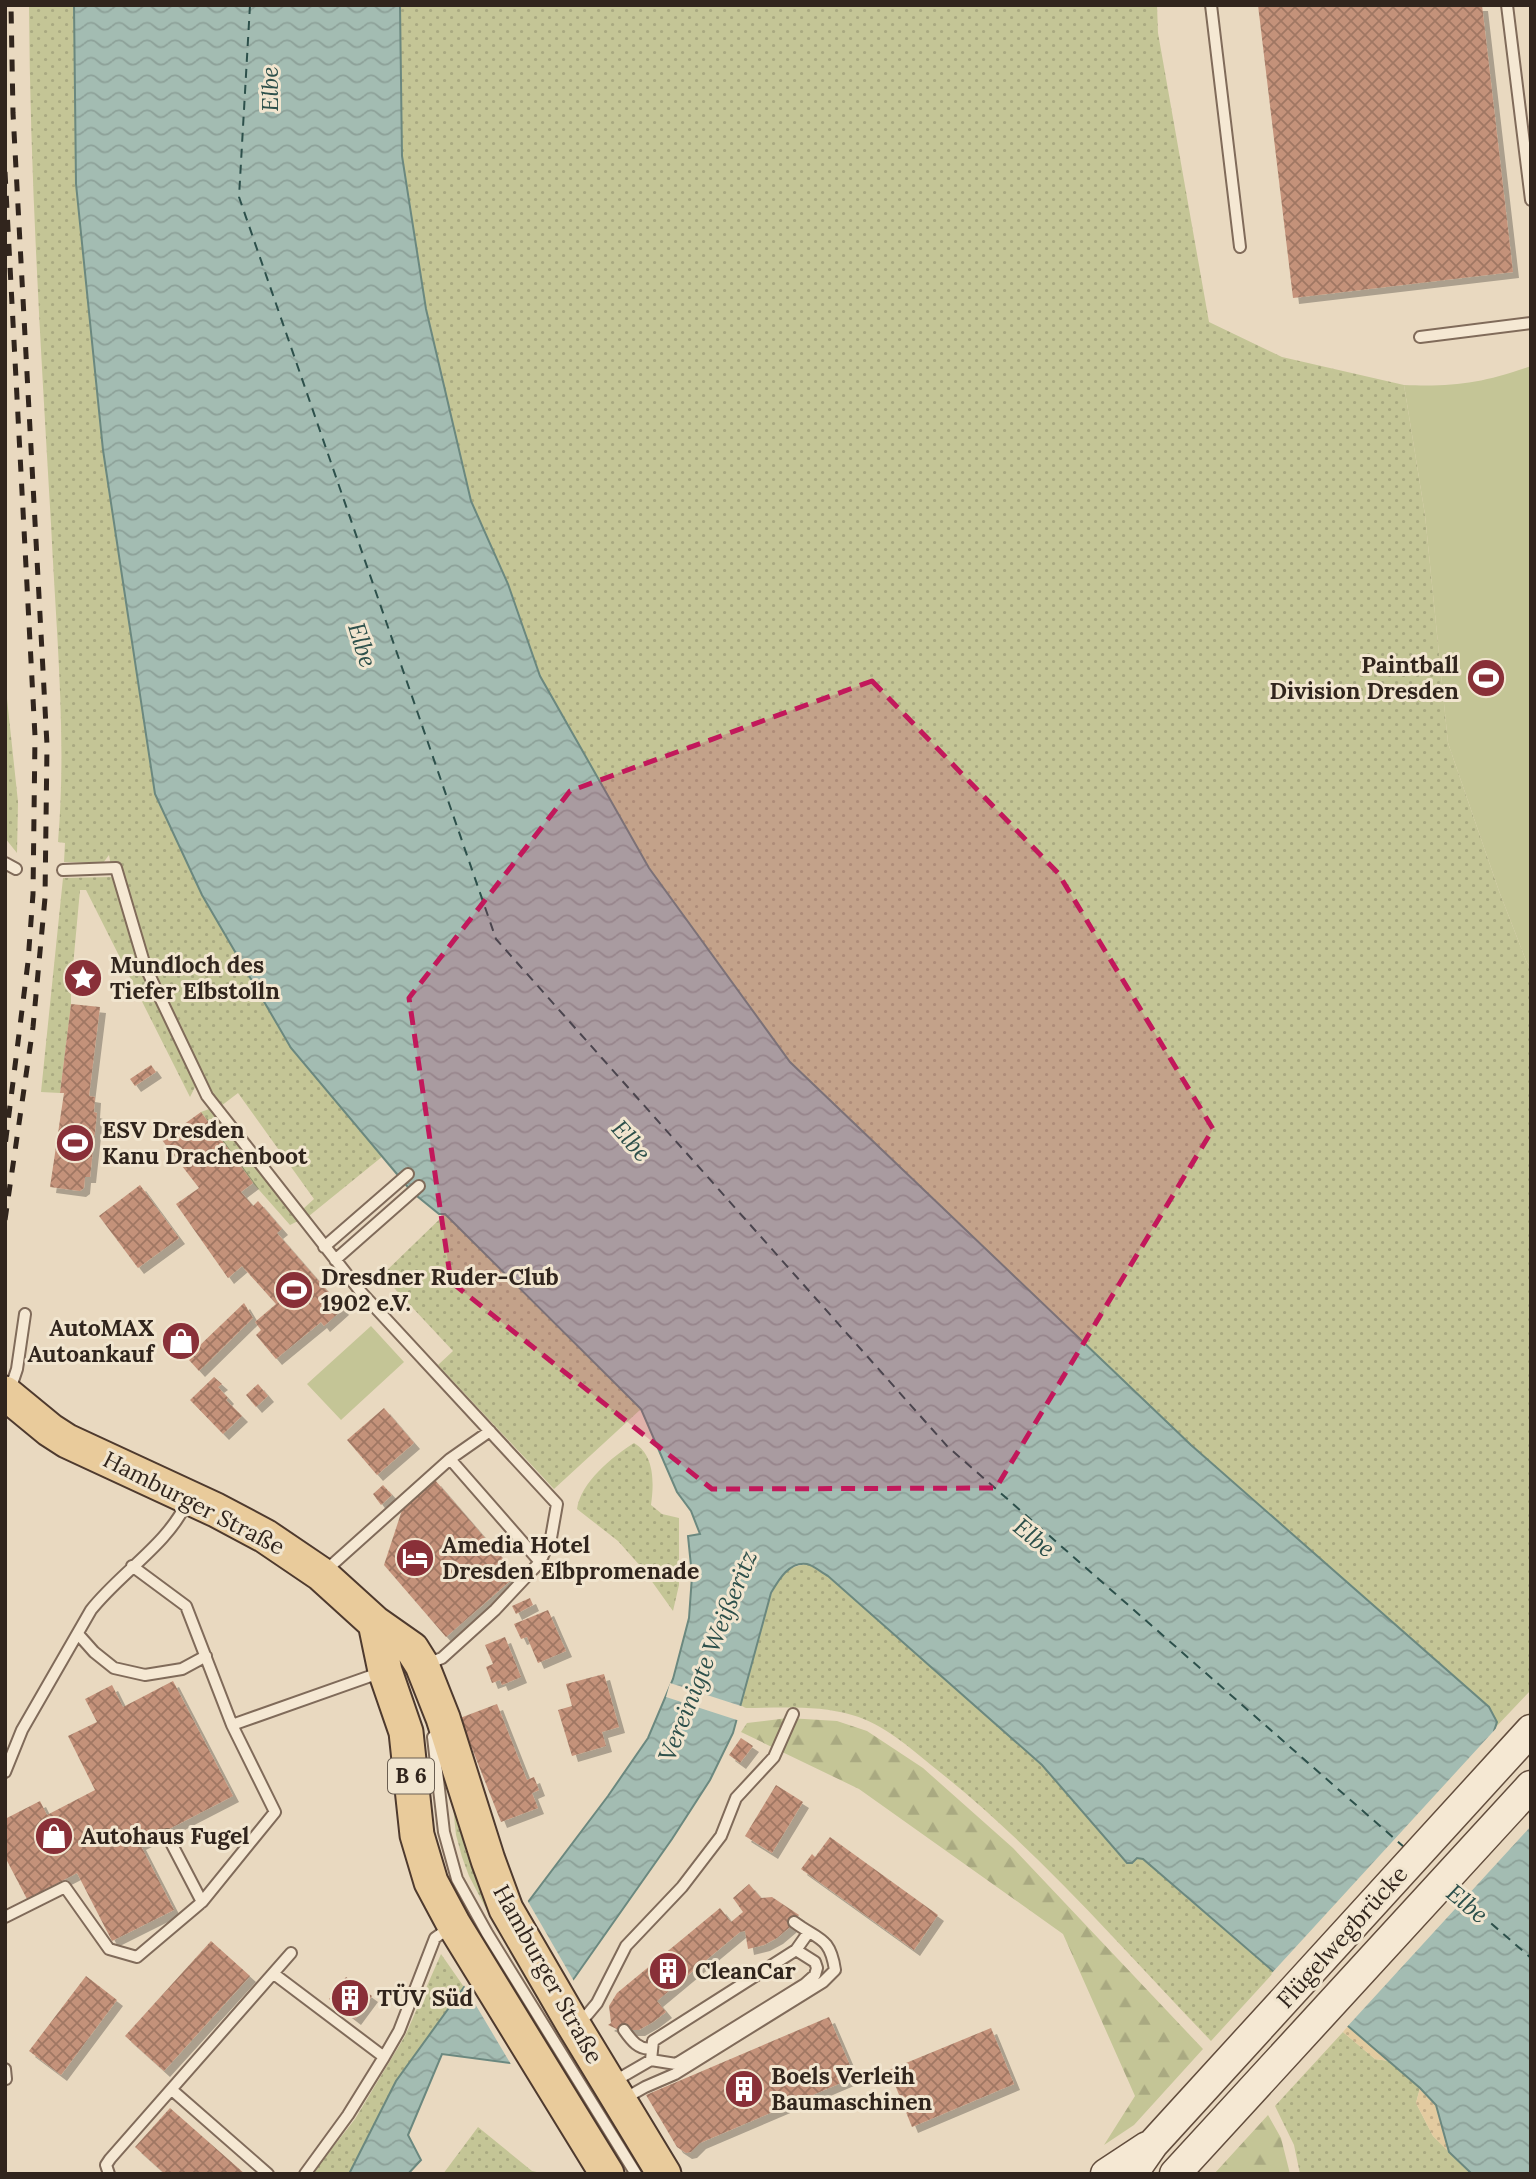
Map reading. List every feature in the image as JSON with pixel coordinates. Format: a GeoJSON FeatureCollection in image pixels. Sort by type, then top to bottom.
{"type":"FeatureCollection","features":[{"type":"Feature","properties":{"kind":"main road","name":"Hamburger Straße"},"geometry":{"type":"LineString","coordinates":[[7,1395],[68,1441],[265,1536],[321,1574],[375,1623],[401,1664],[443,1718],[488,1860],[488,1931],[555,2029],[614,2093],[664,2174]]}},
{"type":"Feature","properties":{"kind":"main road","name":"Hamburger Straße"},"geometry":{"type":"LineString","coordinates":[[401,1664],[417,1835],[431,1882],[454,1925],[488,1931],[555,2029],[607,2174]]}},
{"type":"Feature","properties":{"kind":"main road","name":"Flügelwegbrücke"},"geometry":{"type":"LineString","coordinates":[[1153,2144],[1531,1730]]}},
{"type":"Feature","properties":{"kind":"main road","name":"Flügelwegbrücke"},"geometry":{"type":"LineString","coordinates":[[1178,2172],[1531,1786]]}},
{"type":"Feature","properties":{"kind":"main road"},"geometry":{"type":"LineString","coordinates":[[1106,2174],[1153,2144]]}},
{"type":"Feature","properties":{"kind":"main road"},"geometry":{"type":"LineString","coordinates":[[1132,2174],[1153,2144]]}},
{"type":"Feature","properties":{"kind":"lane"},"geometry":{"type":"LineString","coordinates":[[1210,5],[1240,247]]}},
{"type":"Feature","properties":{"kind":"lane"},"geometry":{"type":"LineString","coordinates":[[1507,5],[1531,200]]}},
{"type":"Feature","properties":{"kind":"lane"},"geometry":{"type":"LineString","coordinates":[[1420,337],[1531,323]]}},
{"type":"Feature","properties":{"kind":"lane"},"geometry":{"type":"LineString","coordinates":[[63,870],[116,868],[145,966],[207,1096],[360,1291],[557,1504],[551,1538],[540,1562],[495,1610],[442,1658],[401,1664],[232,1725]]}},
{"type":"Feature","properties":{"kind":"lane"},"geometry":{"type":"LineString","coordinates":[[324,1247],[408,1174]]}},
{"type":"Feature","properties":{"kind":"lane"},"geometry":{"type":"LineString","coordinates":[[335,1260],[419,1186]]}},
{"type":"Feature","properties":{"kind":"lane"},"geometry":{"type":"LineString","coordinates":[[7,1395],[17,1369],[25,1314]]}},
{"type":"Feature","properties":{"kind":"lane"},"geometry":{"type":"LineString","coordinates":[[321,1574],[450,1459],[490,1431]]}},
{"type":"Feature","properties":{"kind":"lane"},"geometry":{"type":"LineString","coordinates":[[450,1459],[540,1562]]}},
{"type":"Feature","properties":{"kind":"lane"},"geometry":{"type":"LineString","coordinates":[[5,1772],[22,1730],[91,1610],[175,1524],[189,1498]]}},
{"type":"Feature","properties":{"kind":"lane"},"geometry":{"type":"LineString","coordinates":[[5,1917],[65,1887],[109,1949],[137,1958],[202,1902],[275,1812],[232,1725],[186,1606],[132,1566]]}},
{"type":"Feature","properties":{"kind":"lane"},"geometry":{"type":"LineString","coordinates":[[78,1633],[94,1652],[114,1668],[145,1675],[182,1669],[206,1656]]}},
{"type":"Feature","properties":{"kind":"lane"},"geometry":{"type":"LineString","coordinates":[[636,2174],[555,2029],[587,2015],[597,2003],[625,1946],[681,1887],[721,1836],[736,1798],[774,1757],[793,1714]]}},
{"type":"Feature","properties":{"kind":"lane"},"geometry":{"type":"LineString","coordinates":[[431,1727],[449,1857],[457,1879],[488,1931]]}},
{"type":"Feature","properties":{"kind":"lane"},"geometry":{"type":"LineString","coordinates":[[167,1835],[202,1902]]}},
{"type":"Feature","properties":{"kind":"lane"},"geometry":{"type":"LineString","coordinates":[[614,2093],[645,2087],[676,2074],[823,1982],[835,1970],[832,1951],[825,1941],[794,1922]]}},
{"type":"Feature","properties":{"kind":"lane"},"geometry":{"type":"LineString","coordinates":[[304,2174],[348,2115],[399,2031],[435,1938],[454,1925]]}},
{"type":"Feature","properties":{"kind":"lane"},"geometry":{"type":"LineString","coordinates":[[614,2093],[651,2060],[653,2041],[796,1950],[808,1933]]}},
{"type":"Feature","properties":{"kind":"lane"},"geometry":{"type":"LineString","coordinates":[[651,2060],[676,2064],[805,1984],[815,1975],[817,1968],[815,1962],[796,1950]]}},
{"type":"Feature","properties":{"kind":"lane"},"geometry":{"type":"LineString","coordinates":[[109,2174],[106,2165],[110,2159],[291,1953]]}},
{"type":"Feature","properties":{"kind":"lane"},"geometry":{"type":"LineString","coordinates":[[274,1974],[384,2057]]}},
{"type":"Feature","properties":{"kind":"lane"},"geometry":{"type":"LineString","coordinates":[[624,2030],[635,2044],[645,2049],[652,2048]]}},
{"type":"Feature","properties":{"kind":"lane"},"geometry":{"type":"LineString","coordinates":[[172,2090],[268,2174]]}},
{"type":"Feature","properties":{"kind":"highlighted area"},"geometry":{"type":"Polygon","coordinates":[[[872,681],[1058,873],[1213,1129],[996,1488],[712,1489],[451,1282],[409,998],[570,791],[872,681]]]}},
{"type":"Feature","properties":{"kind":"green space"},"geometry":{"type":"Polygon","coordinates":[[[29,5],[74,5],[76,184],[103,450],[155,794],[202,895],[291,1048],[383,1156],[309,1216],[303,1209],[314,1199],[238,1093],[221,1106],[207,1091],[195,1087],[190,1097],[86,890],[80,890],[71,1004],[60,1093],[41,1092],[63,878],[113,877],[109,855],[103,863],[64,862],[65,843],[58,842],[60,683],[31,135],[29,5]]]}},
{"type":"Feature","properties":{"kind":"green space"},"geometry":{"type":"Polygon","coordinates":[[[400,5],[1157,5],[1158,33],[1209,322],[1282,357],[1404,385],[1425,515],[1448,743],[1499,891],[1531,968],[1531,1690],[1493,1730],[1489,1707],[1191,1445],[790,1062],[649,868],[540,676],[508,584],[471,501],[426,309],[402,156],[400,5]]]}},
{"type":"Feature","properties":{"kind":"green space","name":"Paintball Division Dresden"},"geometry":{"type":"Polygon","coordinates":[[[1531,366],[1531,968],[1499,891],[1448,743],[1425,515],[1404,385],[1468,383],[1531,366]]]}},
{"type":"Feature","properties":{"kind":"green space"},"geometry":{"type":"Polygon","coordinates":[[[5,680],[18,802],[17,853],[5,838],[5,680]]]}},
{"type":"Feature","properties":{"kind":"green space"},"geometry":{"type":"Polygon","coordinates":[[[209,1109],[298,1221],[290,1225],[253,1183],[201,1112],[209,1109]]]}},
{"type":"Feature","properties":{"kind":"green space"},"geometry":{"type":"Polygon","coordinates":[[[445,1214],[641,1409],[554,1489],[438,1365],[453,1351],[382,1275],[445,1214]]]}},
{"type":"Feature","properties":{"kind":"green space"},"geometry":{"type":"Polygon","coordinates":[[[371,1326],[404,1362],[341,1420],[307,1384],[371,1326]]]}},
{"type":"Feature","properties":{"kind":"green space"},"geometry":{"type":"Polygon","coordinates":[[[634,1443],[646,1455],[652,1471],[651,1505],[662,1514],[679,1518],[679,1585],[673,1611],[643,1569],[618,1541],[577,1509],[584,1489],[591,1480],[616,1455],[634,1443]]]}},
{"type":"Feature","properties":{"kind":"green space"},"geometry":{"type":"Polygon","coordinates":[[[807,1564],[828,1576],[932,1666],[1042,1765],[1137,1858],[1143,1858],[1274,1972],[1211,2041],[1112,1935],[1009,1832],[896,1738],[875,1724],[839,1712],[813,1708],[741,1706],[764,1618],[776,1585],[787,1571],[807,1564]]]}},
{"type":"Feature","properties":{"kind":"green space"},"geometry":{"type":"Polygon","coordinates":[[[788,1718],[837,1721],[867,1731],[923,1768],[1013,1848],[1203,2049],[1134,2125],[1104,2145],[1135,2096],[1063,1934],[859,1789],[741,1732],[747,1723],[788,1718]]]}},
{"type":"Feature","properties":{"kind":"green space"},"geometry":{"type":"Polygon","coordinates":[[[457,1777],[461,1831],[466,1852],[497,1920],[494,1924],[469,1876],[456,1835],[450,1778],[457,1777]]]}},
{"type":"Feature","properties":{"kind":"green space"},"geometry":{"type":"Polygon","coordinates":[[[441,1954],[464,1987],[396,2081],[349,2174],[312,2174],[355,2119],[405,2036],[441,1954]]]}},
{"type":"Feature","properties":{"kind":"green space"},"geometry":{"type":"Polygon","coordinates":[[[1343,2032],[1375,2059],[1389,2061],[1420,2088],[1416,2103],[1433,2136],[1472,2174],[1300,2174],[1294,2145],[1275,2106],[1343,2032]]]}},
{"type":"Feature","properties":{"kind":"green space"},"geometry":{"type":"Polygon","coordinates":[[[1268,2115],[1281,2138],[1290,2174],[1214,2174],[1268,2115]]]}},
{"type":"Feature","properties":{"kind":"green space"},"geometry":{"type":"Polygon","coordinates":[[[478,2127],[532,2171],[546,2174],[443,2174],[478,2127]]]}},
{"type":"Feature","properties":{"kind":"sand"},"geometry":{"type":"Polygon","coordinates":[[[1348,2026],[1389,2061],[1375,2059],[1343,2032],[1348,2026]]]}},
{"type":"Feature","properties":{"kind":"sand"},"geometry":{"type":"Polygon","coordinates":[[[1420,2088],[1436,2105],[1449,2152],[1433,2136],[1416,2103],[1420,2088]]]}},
{"type":"Feature","properties":{"kind":"water"},"geometry":{"type":"Polygon","coordinates":[[[74,5],[400,5],[402,156],[426,309],[471,501],[508,584],[540,676],[649,868],[790,1062],[1191,1445],[1489,1707],[1497,1722],[1494,1731],[1531,1765],[1531,2174],[1472,2174],[1449,2152],[1436,2105],[1420,2088],[1348,2026],[1274,1972],[1143,1859],[1137,1858],[1132,1863],[1127,1863],[1042,1765],[828,1576],[809,1565],[801,1564],[785,1573],[771,1593],[733,1733],[710,1780],[575,1977],[510,2063],[442,2054],[408,2135],[421,2160],[408,2174],[349,2174],[396,2081],[608,1796],[648,1738],[673,1679],[689,1618],[692,1576],[688,1536],[700,1534],[691,1511],[677,1492],[641,1409],[445,1214],[439,1214],[412,1192],[291,1048],[202,895],[155,794],[103,450],[76,184],[74,5]]]}},
{"type":"Feature","properties":{"kind":"pier"},"geometry":{"type":"Polygon","coordinates":[[[670,1683],[744,1707],[740,1721],[666,1697],[670,1683]]]}},
{"type":"Feature","properties":{"kind":"pier"},"geometry":{"type":"Polygon","coordinates":[[[1501,1723],[1498,1730],[1531,1760],[1531,1826],[1346,2028],[1271,1974],[1501,1723]]]}},
{"type":"Feature","properties":{"kind":"pier"},"geometry":{"type":"Polygon","coordinates":[[[526,1898],[575,1983],[512,2066],[462,1982],[526,1898]]]}},
{"type":"Feature","properties":{"kind":"building"},"geometry":{"type":"Polygon","coordinates":[[[1258,5],[1482,5],[1513,272],[1293,298],[1258,5]]]}},
{"type":"Feature","properties":{"kind":"building"},"geometry":{"type":"Polygon","coordinates":[[[71,1004],[100,1007],[89,1096],[95,1097],[94,1112],[97,1113],[90,1177],[85,1177],[84,1188],[80,1191],[50,1187],[64,1093],[60,1093],[71,1004]]]}},
{"type":"Feature","properties":{"kind":"building"},"geometry":{"type":"Polygon","coordinates":[[[151,1065],[156,1072],[135,1086],[130,1079],[151,1065]]]}},
{"type":"Feature","properties":{"kind":"building"},"geometry":{"type":"Polygon","coordinates":[[[201,1112],[253,1183],[241,1192],[253,1206],[258,1201],[282,1229],[277,1233],[343,1309],[324,1326],[321,1322],[276,1359],[256,1335],[261,1330],[255,1322],[276,1304],[242,1266],[228,1278],[176,1204],[199,1188],[162,1140],[201,1112]]]}},
{"type":"Feature","properties":{"kind":"building"},"geometry":{"type":"Polygon","coordinates":[[[140,1185],[179,1238],[138,1268],[99,1216],[140,1185]]]}},
{"type":"Feature","properties":{"kind":"building"},"geometry":{"type":"Polygon","coordinates":[[[244,1303],[253,1318],[199,1371],[189,1360],[199,1351],[197,1348],[244,1303]]]}},
{"type":"Feature","properties":{"kind":"building"},"geometry":{"type":"Polygon","coordinates":[[[214,1377],[222,1384],[218,1387],[228,1398],[226,1400],[242,1416],[223,1434],[190,1400],[214,1377]]]}},
{"type":"Feature","properties":{"kind":"building"},"geometry":{"type":"Polygon","coordinates":[[[258,1384],[268,1396],[256,1407],[246,1395],[258,1384]]]}},
{"type":"Feature","properties":{"kind":"building"},"geometry":{"type":"Polygon","coordinates":[[[384,1408],[414,1443],[377,1475],[347,1440],[384,1408]]]}},
{"type":"Feature","properties":{"kind":"building","name":"Amedia Hotel Dresden Elbpromenade"},"geometry":{"type":"Polygon","coordinates":[[[435,1480],[517,1575],[446,1637],[384,1565],[403,1507],[435,1480]]]}},
{"type":"Feature","properties":{"kind":"building"},"geometry":{"type":"Polygon","coordinates":[[[383,1485],[392,1495],[381,1505],[373,1494],[383,1485]]]}},
{"type":"Feature","properties":{"kind":"building"},"geometry":{"type":"Polygon","coordinates":[[[530,1598],[533,1605],[516,1614],[512,1606],[530,1598]]]}},
{"type":"Feature","properties":{"kind":"building"},"geometry":{"type":"Polygon","coordinates":[[[548,1610],[566,1651],[538,1663],[527,1637],[521,1639],[514,1624],[548,1610]]]}},
{"type":"Feature","properties":{"kind":"building"},"geometry":{"type":"Polygon","coordinates":[[[505,1637],[521,1677],[502,1685],[500,1680],[492,1683],[486,1667],[493,1664],[485,1645],[505,1637]]]}},
{"type":"Feature","properties":{"kind":"building"},"geometry":{"type":"Polygon","coordinates":[[[604,1674],[619,1727],[602,1732],[606,1746],[572,1756],[558,1710],[572,1706],[566,1684],[604,1674]]]}},
{"type":"Feature","properties":{"kind":"building"},"geometry":{"type":"Polygon","coordinates":[[[173,1681],[233,1796],[140,1844],[174,1910],[112,1941],[77,1873],[27,1899],[5,1857],[5,1819],[40,1801],[47,1815],[95,1790],[68,1736],[97,1722],[85,1699],[112,1685],[123,1707],[173,1681]]]}},
{"type":"Feature","properties":{"kind":"building"},"geometry":{"type":"Polygon","coordinates":[[[497,1704],[527,1780],[534,1777],[539,1790],[532,1793],[538,1808],[501,1822],[460,1718],[497,1704]]]}},
{"type":"Feature","properties":{"kind":"building"},"geometry":{"type":"Polygon","coordinates":[[[741,1738],[753,1746],[740,1763],[729,1755],[741,1738]]]}},
{"type":"Feature","properties":{"kind":"building"},"geometry":{"type":"Polygon","coordinates":[[[776,1785],[803,1802],[772,1853],[745,1836],[776,1785]]]}},
{"type":"Feature","properties":{"kind":"building"},"geometry":{"type":"Polygon","coordinates":[[[830,1837],[938,1915],[914,1950],[801,1869],[812,1854],[815,1857],[830,1837]]]}},
{"type":"Feature","properties":{"kind":"building","name":"CleanCar"},"geometry":{"type":"Polygon","coordinates":[[[749,1884],[761,1898],[772,1897],[799,1915],[790,1927],[764,1945],[748,1949],[745,1931],[740,1932],[657,2001],[666,2012],[653,2022],[639,2030],[619,2030],[608,2025],[611,2023],[609,2006],[617,1993],[720,1908],[731,1922],[743,1912],[733,1898],[749,1884]]]}},
{"type":"Feature","properties":{"kind":"building"},"geometry":{"type":"Polygon","coordinates":[[[211,1941],[250,1976],[164,2071],[125,2036],[211,1941]]]}},
{"type":"Feature","properties":{"kind":"building"},"geometry":{"type":"Polygon","coordinates":[[[86,1976],[117,2000],[61,2075],[29,2051],[86,1976]]]}},
{"type":"Feature","properties":{"kind":"building","name":"TÜV Süd"},"geometry":{"type":"Polygon","coordinates":[[[346,1977],[372,1996],[355,2019],[329,1999],[346,1977]]]}},
{"type":"Feature","properties":{"kind":"building","name":"Boels Verleih Baumaschinen"},"geometry":{"type":"Polygon","coordinates":[[[829,2017],[855,2077],[700,2143],[691,2152],[686,2153],[677,2147],[646,2095],[829,2017]]]}},
{"type":"Feature","properties":{"kind":"building"},"geometry":{"type":"Polygon","coordinates":[[[991,2028],[1014,2084],[912,2127],[889,2070],[991,2028]]]}},
{"type":"Feature","properties":{"kind":"building"},"geometry":{"type":"Polygon","coordinates":[[[170,2108],[245,2174],[165,2174],[135,2147],[170,2108]]]}},
{"type":"Feature","properties":{"kind":"ferry route"},"geometry":{"type":"LineString","coordinates":[[250,5],[239,197],[496,939],[947,1446],[1404,1847]]}},
{"type":"Feature","properties":{"kind":"ferry route"},"geometry":{"type":"LineString","coordinates":[[1455,1892],[1531,1958]]}},
{"type":"Feature","properties":{"kind":"railway"},"geometry":{"type":"LineString","coordinates":[[5,1220],[33,1027],[45,898],[47,745],[13,113],[11,5]]}},
{"type":"Feature","properties":{"kind":"railway"},"geometry":{"type":"LineString","coordinates":[[5,172],[35,736],[33,894],[28,962],[5,1146]]}},
{"type":"Feature","properties":{"kind":"place","name":"Paintball Division Dresden"},"geometry":{"type":"Point","coordinates":[1486,678]}},
{"type":"Feature","properties":{"kind":"place","name":"Mundloch des Tiefer Elbstolln"},"geometry":{"type":"Point","coordinates":[83,978]}},
{"type":"Feature","properties":{"kind":"place","name":"ESV Dresden Kanu Drachenboot"},"geometry":{"type":"Point","coordinates":[75,1143]}},
{"type":"Feature","properties":{"kind":"place","name":"Dresdner Ruder-Club 1902 e.V."},"geometry":{"type":"Point","coordinates":[294,1290]}},
{"type":"Feature","properties":{"kind":"place","name":"AutoMAX Autoankauf"},"geometry":{"type":"Point","coordinates":[181,1341]}},
{"type":"Feature","properties":{"kind":"place","name":"Amedia Hotel Dresden Elbpromenade"},"geometry":{"type":"Point","coordinates":[415,1558]}},
{"type":"Feature","properties":{"kind":"place","name":"Autohaus Fugel"},"geometry":{"type":"Point","coordinates":[54,1836]}},
{"type":"Feature","properties":{"kind":"place","name":"CleanCar"},"geometry":{"type":"Point","coordinates":[668,1971]}},
{"type":"Feature","properties":{"kind":"place","name":"TÜV Süd"},"geometry":{"type":"Point","coordinates":[350,1998]}},
{"type":"Feature","properties":{"kind":"place","name":"Boels Verleih Baumaschinen"},"geometry":{"type":"Point","coordinates":[744,2089]}},
{"type":"Feature","properties":{"kind":"water label","name":"Elbe"},"geometry":{"type":"Point","coordinates":[270,89]}},
{"type":"Feature","properties":{"kind":"water label","name":"Elbe"},"geometry":{"type":"Point","coordinates":[362,645]}},
{"type":"Feature","properties":{"kind":"water label","name":"Elbe"},"geometry":{"type":"Point","coordinates":[631,1141]}},
{"type":"Feature","properties":{"kind":"water label","name":"Elbe"},"geometry":{"type":"Point","coordinates":[1034,1538]}},
{"type":"Feature","properties":{"kind":"water label","name":"Vereinigte Weißeritz"},"geometry":{"type":"Point","coordinates":[708,1656]}},
{"type":"Feature","properties":{"kind":"water label","name":"Elbe"},"geometry":{"type":"Point","coordinates":[1467,1904]}}]}
